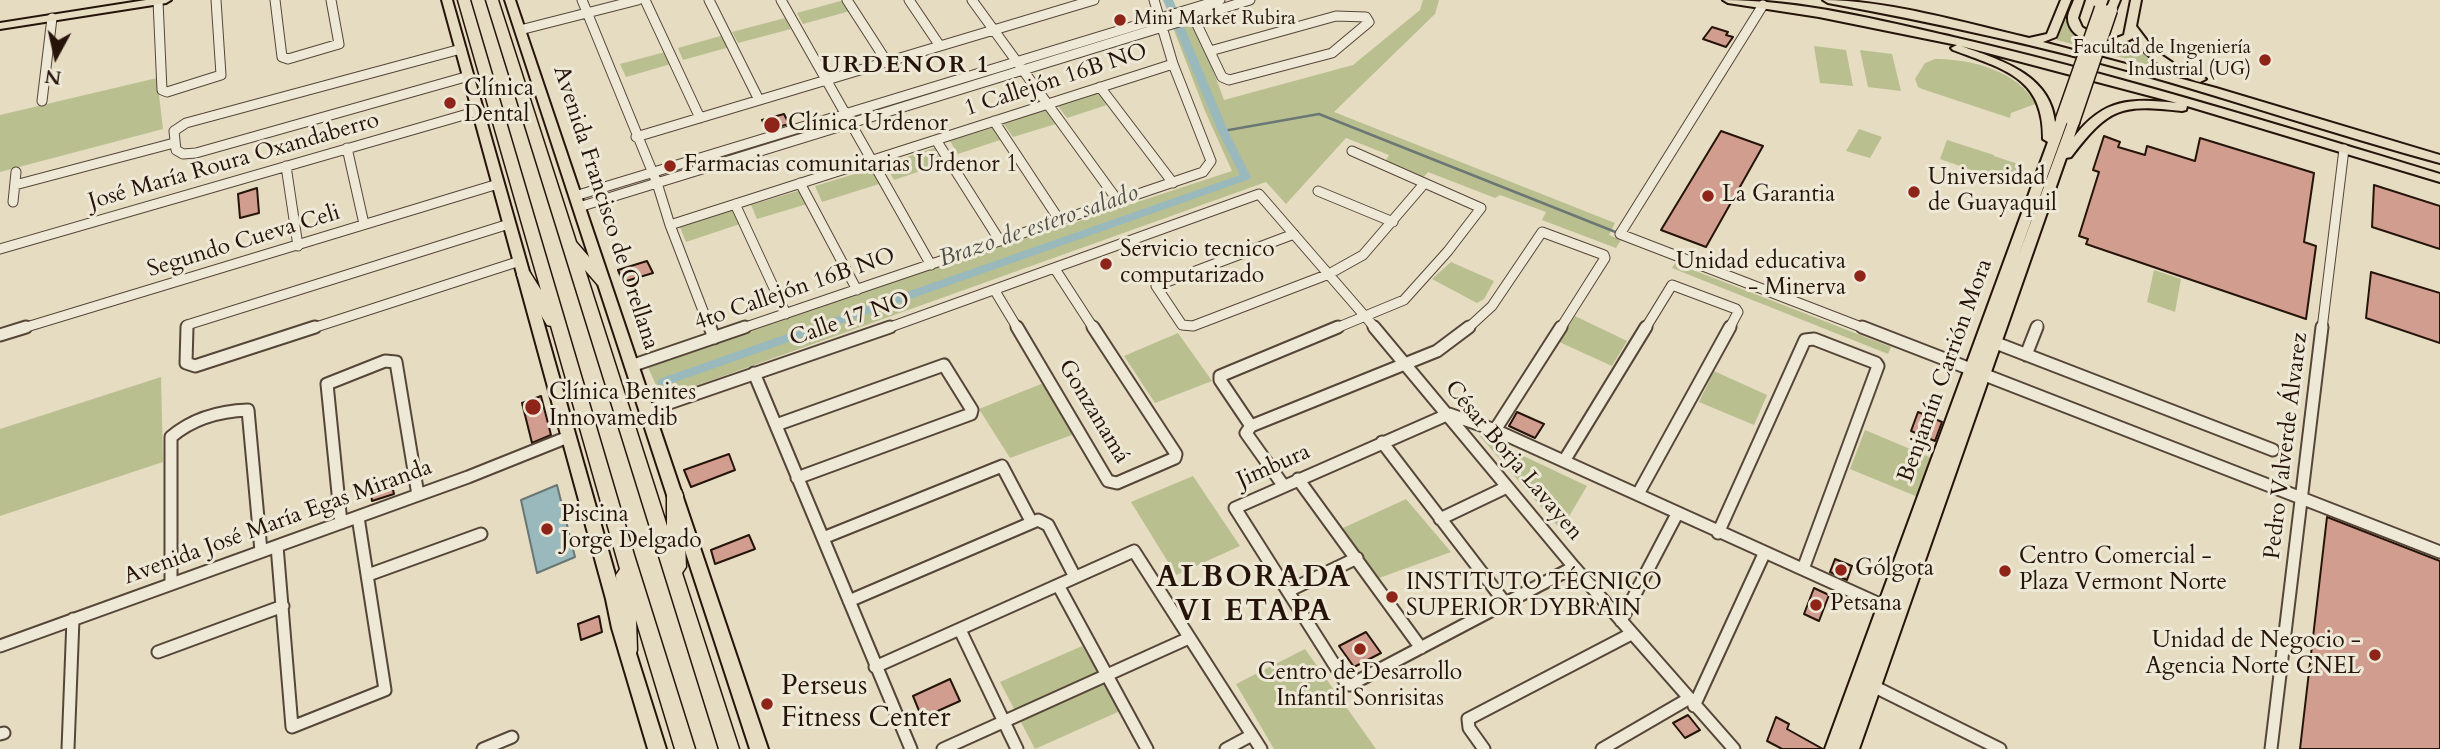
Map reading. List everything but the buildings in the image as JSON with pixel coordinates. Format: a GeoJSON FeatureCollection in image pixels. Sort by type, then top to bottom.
{"type":"FeatureCollection","features":[{"type":"Feature","properties":{"kind":"highway"},"geometry":{"type":"LineString","coordinates":[[464,0],[625,555],[685,749]]}},
{"type":"Feature","properties":{"kind":"highway","name":"Avenida Francisco de Orellana"},"geometry":{"type":"LineString","coordinates":[[492,0],[729,749]]}},
{"type":"Feature","properties":{"kind":"highway"},"geometry":{"type":"LineString","coordinates":[[567,241],[603,281]]}},
{"type":"Feature","properties":{"kind":"highway"},"geometry":{"type":"LineString","coordinates":[[522,268],[563,339]]}},
{"type":"Feature","properties":{"kind":"highway"},"geometry":{"type":"LineString","coordinates":[[675,495],[678,587]]}},
{"type":"Feature","properties":{"kind":"highway"},"geometry":{"type":"LineString","coordinates":[[625,555],[628,650]]}},
{"type":"Feature","properties":{"kind":"main road"},"geometry":{"type":"LineString","coordinates":[[0,17],[111,0]]}},
{"type":"Feature","properties":{"kind":"main road","name":"Avenida Francisco de Orellana"},"geometry":{"type":"LineString","coordinates":[[510,0],[760,749]]}},
{"type":"Feature","properties":{"kind":"main road"},"geometry":{"type":"LineString","coordinates":[[1728,0],[1908,30],[2068,67],[2440,178]]}},
{"type":"Feature","properties":{"kind":"main road"},"geometry":{"type":"LineString","coordinates":[[1828,0],[2022,40],[2281,111],[2440,159]]}},
{"type":"Feature","properties":{"kind":"main road"},"geometry":{"type":"LineString","coordinates":[[1857,0],[1963,22],[2009,37]]}},
{"type":"Feature","properties":{"kind":"main road"},"geometry":{"type":"LineString","coordinates":[[2022,40],[2051,37],[2066,0]]}},
{"type":"Feature","properties":{"kind":"main road"},"geometry":{"type":"LineString","coordinates":[[2079,0],[2073,22],[2077,29],[2087,36],[2107,42],[2121,41],[2129,36],[2136,0]]}},
{"type":"Feature","properties":{"kind":"main road"},"geometry":{"type":"LineString","coordinates":[[0,26],[162,1]]}},
{"type":"Feature","properties":{"kind":"main road"},"geometry":{"type":"LineString","coordinates":[[448,1],[657,749]]}},
{"type":"Feature","properties":{"kind":"main road","name":"Benjamín Carrión Mora"},"geometry":{"type":"LineString","coordinates":[[1850,749],[2108,5]]}},
{"type":"Feature","properties":{"kind":"main road"},"geometry":{"type":"LineString","coordinates":[[2132,27],[2144,48],[2169,66],[2281,111]]}},
{"type":"Feature","properties":{"kind":"main road"},"geometry":{"type":"LineString","coordinates":[[1908,30],[2012,71],[2034,85],[2049,109],[2050,167]]}},
{"type":"Feature","properties":{"kind":"main road"},"geometry":{"type":"LineString","coordinates":[[2050,167],[2096,117],[2118,106],[2155,104],[2229,114]]}},
{"type":"Feature","properties":{"kind":"main road","name":"Benjamín Carrión Mora"},"geometry":{"type":"LineString","coordinates":[[1834,749],[1884,606],[1979,372],[1996,343],[2050,167]]}},
{"type":"Feature","properties":{"kind":"street"},"geometry":{"type":"LineString","coordinates":[[162,1],[162,90],[167,92],[221,75],[216,0]]}},
{"type":"Feature","properties":{"kind":"street"},"geometry":{"type":"LineString","coordinates":[[275,0],[282,57],[288,59],[339,44],[331,0]]}},
{"type":"Feature","properties":{"kind":"street"},"geometry":{"type":"LineString","coordinates":[[582,0],[657,183],[670,225],[714,338]]}},
{"type":"Feature","properties":{"kind":"street"},"geometry":{"type":"LineString","coordinates":[[520,30],[638,0]]}},
{"type":"Feature","properties":{"kind":"street"},"geometry":{"type":"LineString","coordinates":[[645,0],[700,118]]}},
{"type":"Feature","properties":{"kind":"street"},"geometry":{"type":"LineString","coordinates":[[709,0],[759,100]]}},
{"type":"Feature","properties":{"kind":"street"},"geometry":{"type":"LineString","coordinates":[[780,0],[931,265]]}},
{"type":"Feature","properties":{"kind":"street"},"geometry":{"type":"LineString","coordinates":[[847,0],[887,62]]}},
{"type":"Feature","properties":{"kind":"street"},"geometry":{"type":"LineString","coordinates":[[909,0],[940,46]]}},
{"type":"Feature","properties":{"kind":"street"},"geometry":{"type":"LineString","coordinates":[[972,0],[1118,201]]}},
{"type":"Feature","properties":{"kind":"street"},"geometry":{"type":"LineString","coordinates":[[636,137],[1094,0]]}},
{"type":"Feature","properties":{"kind":"street"},"geometry":{"type":"LineString","coordinates":[[1154,0],[1165,20],[1173,64]]}},
{"type":"Feature","properties":{"kind":"street"},"geometry":{"type":"LineString","coordinates":[[1190,13],[1220,0]]}},
{"type":"Feature","properties":{"kind":"street"},"geometry":{"type":"LineString","coordinates":[[577,201],[657,183],[848,119],[1165,20],[1250,0]]}},
{"type":"Feature","properties":{"kind":"street"},"geometry":{"type":"LineString","coordinates":[[1763,5],[1620,234],[2440,552]]}},
{"type":"Feature","properties":{"kind":"street"},"geometry":{"type":"LineString","coordinates":[[1190,13],[1222,77],[1229,79],[1332,53],[1364,29],[1369,22],[1366,16],[1336,16],[1210,51]]}},
{"type":"Feature","properties":{"kind":"street"},"geometry":{"type":"LineString","coordinates":[[42,102],[52,18]]}},
{"type":"Feature","properties":{"kind":"street"},"geometry":{"type":"LineString","coordinates":[[461,49],[186,123],[174,131],[176,150],[183,154],[196,153],[469,76]]}},
{"type":"Feature","properties":{"kind":"street","name":"1 Callejón 16B NO"},"geometry":{"type":"LineString","coordinates":[[670,225],[1173,64]]}},
{"type":"Feature","properties":{"kind":"street","name":"4to Callejón 16B NO"},"geometry":{"type":"LineString","coordinates":[[631,366],[1203,172],[1211,161],[1173,64]]}},
{"type":"Feature","properties":{"kind":"street"},"geometry":{"type":"LineString","coordinates":[[1100,88],[1172,183]]}},
{"type":"Feature","properties":{"kind":"street","name":"José María Roura Oxandaberro"},"geometry":{"type":"LineString","coordinates":[[0,249],[478,111]]}},
{"type":"Feature","properties":{"kind":"street"},"geometry":{"type":"LineString","coordinates":[[577,201],[652,173],[848,119]]}},
{"type":"Feature","properties":{"kind":"street"},"geometry":{"type":"LineString","coordinates":[[994,121],[1060,221]]}},
{"type":"Feature","properties":{"kind":"street"},"geometry":{"type":"LineString","coordinates":[[936,140],[1000,241]]}},
{"type":"Feature","properties":{"kind":"street"},"geometry":{"type":"LineString","coordinates":[[15,185],[174,143]]}},
{"type":"Feature","properties":{"kind":"street"},"geometry":{"type":"LineString","coordinates":[[347,148],[364,225]]}},
{"type":"Feature","properties":{"kind":"street","name":"Pedro Valverde Álvarez"},"geometry":{"type":"LineString","coordinates":[[2270,749],[2344,149]]}},
{"type":"Feature","properties":{"kind":"street"},"geometry":{"type":"LineString","coordinates":[[1251,426],[1220,380],[1220,376],[1404,300],[1481,208],[1352,152]]}},
{"type":"Feature","properties":{"kind":"street"},"geometry":{"type":"LineString","coordinates":[[286,166],[298,246]]}},
{"type":"Feature","properties":{"kind":"street"},"geometry":{"type":"LineString","coordinates":[[13,202],[16,172]]}},
{"type":"Feature","properties":{"kind":"street"},"geometry":{"type":"LineString","coordinates":[[800,183],[857,290]]}},
{"type":"Feature","properties":{"kind":"street","name":"Segundo Cueva Celi"},"geometry":{"type":"LineString","coordinates":[[0,335],[498,184]]}},
{"type":"Feature","properties":{"kind":"street"},"geometry":{"type":"LineString","coordinates":[[1294,234],[1158,284],[1156,288],[1182,325],[1187,327],[1329,274],[1363,256],[1423,185]]}},
{"type":"Feature","properties":{"kind":"street"},"geometry":{"type":"LineString","coordinates":[[1318,191],[1393,222]]}},
{"type":"Feature","properties":{"kind":"street","name":"Calle 17 NO"},"geometry":{"type":"LineString","coordinates":[[646,411],[995,291],[1254,194],[1263,196]]}},
{"type":"Feature","properties":{"kind":"street","name":"César Borja Lavayen"},"geometry":{"type":"LineString","coordinates":[[1263,196],[1449,414],[1631,634],[1734,749]]}},
{"type":"Feature","properties":{"kind":"street"},"geometry":{"type":"LineString","coordinates":[[735,204],[786,314]]}},
{"type":"Feature","properties":{"kind":"street"},"geometry":{"type":"LineString","coordinates":[[509,224],[187,325],[186,363],[195,366],[522,268]]}},
{"type":"Feature","properties":{"kind":"street"},"geometry":{"type":"LineString","coordinates":[[1283,485],[1246,433],[1251,426],[1437,351],[1480,319],[1492,306],[1542,232],[1604,255],[1605,258],[1495,430]]}},
{"type":"Feature","properties":{"kind":"street","name":"Gonzanamá"},"geometry":{"type":"LineString","coordinates":[[995,291],[1108,481],[1117,483],[1175,458],[1176,454],[1055,269]]}},
{"type":"Feature","properties":{"kind":"street"},"geometry":{"type":"LineString","coordinates":[[1564,461],[1672,285],[1736,309],[1738,313],[1638,494]]}},
{"type":"Feature","properties":{"kind":"street"},"geometry":{"type":"LineString","coordinates":[[2026,355],[2038,325]]}},
{"type":"Feature","properties":{"kind":"street"},"geometry":{"type":"LineString","coordinates":[[1718,533],[1805,340],[1809,338],[1878,366],[1803,569]]}},
{"type":"Feature","properties":{"kind":"street"},"geometry":{"type":"LineString","coordinates":[[1996,343],[2273,450]]}},
{"type":"Feature","properties":{"kind":"street"},"geometry":{"type":"LineString","coordinates":[[341,523],[327,384],[331,380],[386,361],[396,362],[418,495]]}},
{"type":"Feature","properties":{"kind":"street"},"geometry":{"type":"LineString","coordinates":[[776,425],[944,365],[972,410],[971,414],[797,478]]}},
{"type":"Feature","properties":{"kind":"street"},"geometry":{"type":"LineString","coordinates":[[754,373],[911,749]]}},
{"type":"Feature","properties":{"kind":"street"},"geometry":{"type":"LineString","coordinates":[[171,584],[171,437],[188,425],[234,410],[248,410],[261,551]]}},
{"type":"Feature","properties":{"kind":"street"},"geometry":{"type":"LineString","coordinates":[[1449,414],[1495,430],[1884,606]]}},
{"type":"Feature","properties":{"kind":"street","name":"Jimbura"},"geometry":{"type":"LineString","coordinates":[[1449,414],[1283,485],[1238,506],[1235,512],[1346,683],[1355,685],[1574,567]]}},
{"type":"Feature","properties":{"kind":"street","name":"Avenida José María Egas Miranda"},"geometry":{"type":"LineString","coordinates":[[0,646],[418,495],[568,437]]}},
{"type":"Feature","properties":{"kind":"street"},"geometry":{"type":"LineString","coordinates":[[1382,442],[1506,604]]}},
{"type":"Feature","properties":{"kind":"street"},"geometry":{"type":"LineString","coordinates":[[823,538],[1002,466],[1031,521]]}},
{"type":"Feature","properties":{"kind":"street"},"geometry":{"type":"LineString","coordinates":[[1298,479],[1421,649]]}},
{"type":"Feature","properties":{"kind":"street"},"geometry":{"type":"LineString","coordinates":[[1440,519],[1507,487]]}},
{"type":"Feature","properties":{"kind":"street"},"geometry":{"type":"LineString","coordinates":[[1621,621],[1677,514]]}},
{"type":"Feature","properties":{"kind":"street"},"geometry":{"type":"LineString","coordinates":[[277,546],[292,727],[385,690],[358,516]]}},
{"type":"Feature","properties":{"kind":"street"},"geometry":{"type":"LineString","coordinates":[[849,601],[1031,521],[1040,520],[1048,525],[1075,577]]}},
{"type":"Feature","properties":{"kind":"street"},"geometry":{"type":"LineString","coordinates":[[368,575],[481,534]]}},
{"type":"Feature","properties":{"kind":"street"},"geometry":{"type":"LineString","coordinates":[[875,667],[1131,552],[1137,552],[1261,749]]}},
{"type":"Feature","properties":{"kind":"street"},"geometry":{"type":"LineString","coordinates":[[1602,749],[1691,703],[1764,554]]}},
{"type":"Feature","properties":{"kind":"street"},"geometry":{"type":"LineString","coordinates":[[1288,591],[1357,558]]}},
{"type":"Feature","properties":{"kind":"street"},"geometry":{"type":"LineString","coordinates":[[1058,585],[1147,749]]}},
{"type":"Feature","properties":{"kind":"street"},"geometry":{"type":"LineString","coordinates":[[158,652],[283,606]]}},
{"type":"Feature","properties":{"kind":"street"},"geometry":{"type":"LineString","coordinates":[[68,749],[72,619]]}},
{"type":"Feature","properties":{"kind":"street"},"geometry":{"type":"LineString","coordinates":[[960,630],[1017,749]]}},
{"type":"Feature","properties":{"kind":"street"},"geometry":{"type":"LineString","coordinates":[[1483,749],[1469,728],[1468,719],[1631,634]]}},
{"type":"Feature","properties":{"kind":"street"},"geometry":{"type":"LineString","coordinates":[[943,749],[1189,638]]}},
{"type":"Feature","properties":{"kind":"street"},"geometry":{"type":"LineString","coordinates":[[1872,686],[2000,749]]}},
{"type":"Feature","properties":{"kind":"street"},"geometry":{"type":"LineString","coordinates":[[1226,749],[1252,735]]}},
{"type":"Feature","properties":{"kind":"street"},"geometry":{"type":"LineString","coordinates":[[483,749],[512,737]]}},
{"type":"Feature","properties":{"kind":"green space"},"geometry":{"type":"Polygon","coordinates":[[[844,0],[850,11],[803,24],[797,13],[844,0]]]}},
{"type":"Feature","properties":{"kind":"green space"},"geometry":{"type":"Polygon","coordinates":[[[1423,0],[1439,0],[1435,14],[1334,112],[1615,223],[1609,235],[1621,240],[1616,248],[1542,220],[1546,212],[1500,195],[1495,198],[1428,172],[1422,179],[1384,164],[1389,155],[1346,138],[1286,204],[1266,182],[662,398],[646,363],[1232,171],[1205,111],[1172,25],[1194,19],[1224,100],[1353,65],[1420,10],[1423,0]]]}},
{"type":"Feature","properties":{"kind":"green space"},"geometry":{"type":"Polygon","coordinates":[[[2067,16],[2067,27],[2081,39],[2106,47],[2132,42],[2154,62],[2168,70],[2057,40],[2067,16]]]}},
{"type":"Feature","properties":{"kind":"green space"},"geometry":{"type":"Polygon","coordinates":[[[785,18],[791,29],[738,43],[732,32],[785,18]]]}},
{"type":"Feature","properties":{"kind":"green space"},"geometry":{"type":"Polygon","coordinates":[[[724,35],[730,47],[683,60],[678,48],[724,35]]]}},
{"type":"Feature","properties":{"kind":"green space"},"geometry":{"type":"Polygon","coordinates":[[[1814,46],[1846,50],[1853,86],[1820,83],[1814,46]]]}},
{"type":"Feature","properties":{"kind":"green space"},"geometry":{"type":"Polygon","coordinates":[[[1860,50],[1892,54],[1901,91],[1868,87],[1860,50]]]}},
{"type":"Feature","properties":{"kind":"green space"},"geometry":{"type":"Polygon","coordinates":[[[665,52],[671,64],[626,77],[620,64],[665,52]]]}},
{"type":"Feature","properties":{"kind":"green space"},"geometry":{"type":"Polygon","coordinates":[[[1935,59],[1977,64],[2005,75],[2018,83],[2035,104],[2011,113],[2010,118],[1918,87],[1915,79],[1925,63],[1935,59]]]}},
{"type":"Feature","properties":{"kind":"green space"},"geometry":{"type":"Polygon","coordinates":[[[157,78],[163,129],[0,172],[0,115],[157,78]]]}},
{"type":"Feature","properties":{"kind":"green space"},"geometry":{"type":"Polygon","coordinates":[[[1100,92],[1110,104],[1067,118],[1058,106],[1100,92]]]}},
{"type":"Feature","properties":{"kind":"green space"},"geometry":{"type":"Polygon","coordinates":[[[1049,108],[1059,123],[1013,137],[1003,123],[1049,108]]]}},
{"type":"Feature","properties":{"kind":"green space"},"geometry":{"type":"Polygon","coordinates":[[[995,127],[1003,139],[958,154],[950,141],[995,127]]]}},
{"type":"Feature","properties":{"kind":"green space"},"geometry":{"type":"Polygon","coordinates":[[[1859,129],[1882,137],[1870,158],[1846,151],[1859,129]]]}},
{"type":"Feature","properties":{"kind":"green space"},"geometry":{"type":"Polygon","coordinates":[[[1947,140],[1994,155],[1993,160],[1994,156],[2018,164],[2011,184],[1940,159],[1947,140]]]}},
{"type":"Feature","properties":{"kind":"green space"},"geometry":{"type":"Polygon","coordinates":[[[937,147],[947,162],[894,180],[885,164],[937,147]]]}},
{"type":"Feature","properties":{"kind":"green space"},"geometry":{"type":"Polygon","coordinates":[[[871,169],[879,184],[822,202],[815,186],[871,169]]]}},
{"type":"Feature","properties":{"kind":"green space"},"geometry":{"type":"Polygon","coordinates":[[[801,190],[807,204],[757,219],[751,205],[801,190]]]}},
{"type":"Feature","properties":{"kind":"green space"},"geometry":{"type":"Polygon","coordinates":[[[734,210],[740,224],[686,242],[680,227],[734,210]]]}},
{"type":"Feature","properties":{"kind":"green space"},"geometry":{"type":"Polygon","coordinates":[[[1451,262],[1494,281],[1484,299],[1477,303],[1432,279],[1451,262]]]}},
{"type":"Feature","properties":{"kind":"green space"},"geometry":{"type":"Polygon","coordinates":[[[1675,263],[1891,347],[1888,354],[1672,268],[1675,263]]]}},
{"type":"Feature","properties":{"kind":"green space"},"geometry":{"type":"Polygon","coordinates":[[[2154,270],[2181,279],[2175,312],[2147,302],[2154,270]]]}},
{"type":"Feature","properties":{"kind":"green space"},"geometry":{"type":"Polygon","coordinates":[[[1575,316],[1627,341],[1612,366],[1557,341],[1575,316]]]}},
{"type":"Feature","properties":{"kind":"green space"},"geometry":{"type":"Polygon","coordinates":[[[1178,333],[1212,381],[1155,403],[1124,356],[1178,333]]]}},
{"type":"Feature","properties":{"kind":"green space"},"geometry":{"type":"Polygon","coordinates":[[[1714,371],[1767,395],[1754,425],[1699,402],[1714,371]]]}},
{"type":"Feature","properties":{"kind":"green space"},"geometry":{"type":"Polygon","coordinates":[[[161,377],[163,462],[0,516],[0,429],[161,377]]]}},
{"type":"Feature","properties":{"kind":"green space"},"geometry":{"type":"Polygon","coordinates":[[[1046,382],[1077,433],[1010,458],[979,409],[1046,382]]]}},
{"type":"Feature","properties":{"kind":"green space"},"geometry":{"type":"Polygon","coordinates":[[[1865,430],[1934,459],[1918,497],[1850,469],[1865,430]]]}},
{"type":"Feature","properties":{"kind":"green space"},"geometry":{"type":"Polygon","coordinates":[[[1479,435],[1587,486],[1561,530],[1479,435]]]}},
{"type":"Feature","properties":{"kind":"green space"},"geometry":{"type":"Polygon","coordinates":[[[1193,476],[1240,546],[1176,575],[1131,502],[1193,476]]]}},
{"type":"Feature","properties":{"kind":"green space"},"geometry":{"type":"Polygon","coordinates":[[[1406,499],[1451,552],[1379,578],[1341,529],[1406,499]]]}},
{"type":"Feature","properties":{"kind":"green space"},"geometry":{"type":"Polygon","coordinates":[[[1082,646],[1120,711],[1035,749],[1000,682],[1082,646]]]}},
{"type":"Feature","properties":{"kind":"green space"},"geometry":{"type":"Polygon","coordinates":[[[1305,649],[1376,749],[1274,749],[1236,684],[1305,649]]]}},
{"type":"Feature","properties":{"kind":"water","name":"Piscina Jorge Delgado"},"geometry":{"type":"Polygon","coordinates":[[[557,485],[575,557],[537,573],[521,500],[557,485]]]}},
{"type":"Feature","properties":{"kind":"waterway","name":"Brazo de estero salado"},"geometry":{"type":"LineString","coordinates":[[663,382],[1246,177],[1223,131],[1168,0]]}},
{"type":"Feature","properties":{"kind":"waterway"},"geometry":{"type":"LineString","coordinates":[[1223,131],[1319,114],[1618,233]]}},
{"type":"Feature","properties":{"kind":"place","name":"Mini Market Rubira"},"geometry":{"type":"Point","coordinates":[1120,20]}},
{"type":"Feature","properties":{"kind":"place","name":"Facultad de Ingeniería Industrial (UG)"},"geometry":{"type":"Point","coordinates":[2265,60]}},
{"type":"Feature","properties":{"kind":"place","name":"Clínica Dental"},"geometry":{"type":"Point","coordinates":[450,103]}},
{"type":"Feature","properties":{"kind":"place","name":"Clínica Urdenor"},"geometry":{"type":"Point","coordinates":[772,125]}},
{"type":"Feature","properties":{"kind":"place","name":"Farmacias comunitarias Urdenor 1"},"geometry":{"type":"Point","coordinates":[670,166]}},
{"type":"Feature","properties":{"kind":"place","name":"Universidad de Guayaquil"},"geometry":{"type":"Point","coordinates":[1914,192]}},
{"type":"Feature","properties":{"kind":"place","name":"La Garantia"},"geometry":{"type":"Point","coordinates":[1708,196]}},
{"type":"Feature","properties":{"kind":"place","name":"Servicio tecnico computarizado"},"geometry":{"type":"Point","coordinates":[1106,264]}},
{"type":"Feature","properties":{"kind":"place","name":"Unidad educativa - Minerva"},"geometry":{"type":"Point","coordinates":[1860,276]}},
{"type":"Feature","properties":{"kind":"place","name":"Clínica Benites Innovamedib"},"geometry":{"type":"Point","coordinates":[533,407]}},
{"type":"Feature","properties":{"kind":"place","name":"Piscina Jorge Delgado"},"geometry":{"type":"Point","coordinates":[547,529]}},
{"type":"Feature","properties":{"kind":"place","name":"Gólgota"},"geometry":{"type":"Point","coordinates":[1841,570]}},
{"type":"Feature","properties":{"kind":"place","name":"Centro Comercial - Plaza Vermont Norte"},"geometry":{"type":"Point","coordinates":[2005,571]}},
{"type":"Feature","properties":{"kind":"place","name":"INSTITUTO TÉCNICO SUPERIOR DYBRAIN"},"geometry":{"type":"Point","coordinates":[1392,597]}},
{"type":"Feature","properties":{"kind":"place","name":"Petsana"},"geometry":{"type":"Point","coordinates":[1816,605]}},
{"type":"Feature","properties":{"kind":"place","name":"Centro de Desarrollo Infantil Sonrisitas"},"geometry":{"type":"Point","coordinates":[1360,649]}},
{"type":"Feature","properties":{"kind":"place","name":"Unidad de Negocio - Agencia Norte CNEL"},"geometry":{"type":"Point","coordinates":[2375,655]}},
{"type":"Feature","properties":{"kind":"place","name":"Perseus Fitness Center"},"geometry":{"type":"Point","coordinates":[767,704]}},
{"type":"Feature","properties":{"kind":"district","name":"URDENOR 1"},"geometry":{"type":"Point","coordinates":[906,66]}},
{"type":"Feature","properties":{"kind":"district","name":"ALBORADA VI ETAPA"},"geometry":{"type":"Point","coordinates":[1254,596]}}]}
